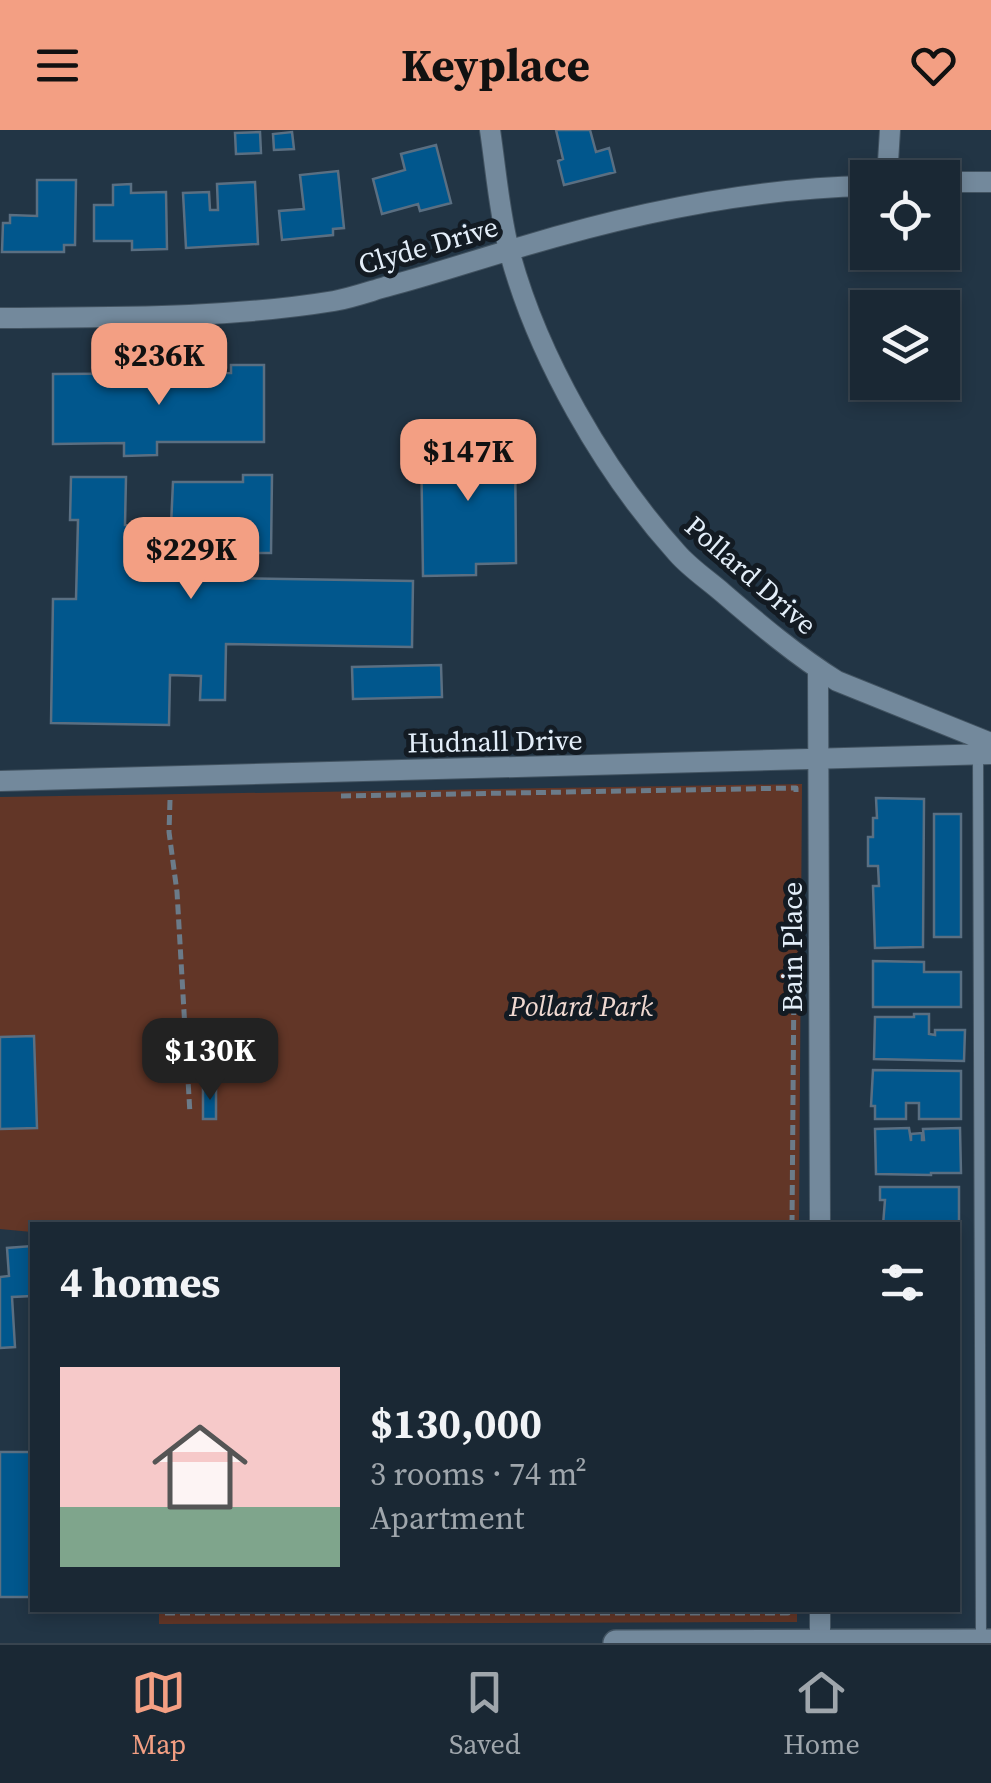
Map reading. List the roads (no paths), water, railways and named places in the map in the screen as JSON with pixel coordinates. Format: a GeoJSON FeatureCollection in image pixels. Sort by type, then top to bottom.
{"type":"FeatureCollection","features":[{"type":"Feature","properties":{"kind":"street","name":"Pollard Drive"},"geometry":{"type":"LineString","coordinates":[[490,130],[509,250],[532,318],[586,428],[622,486],[679,556],[818,669],[987,751]]}},
{"type":"Feature","properties":{"kind":"street"},"geometry":{"type":"LineString","coordinates":[[888,160],[890,130]]}},
{"type":"Feature","properties":{"kind":"street"},"geometry":{"type":"LineString","coordinates":[[960,182],[991,182]]}},
{"type":"Feature","properties":{"kind":"street","name":"Clyde Drive"},"geometry":{"type":"LineString","coordinates":[[0,318],[135,317],[260,310],[336,300],[654,212],[779,192],[850,186]]}},
{"type":"Feature","properties":{"kind":"street","name":"Bain Place"},"geometry":{"type":"LineString","coordinates":[[818,669],[820,1222]]}},
{"type":"Feature","properties":{"kind":"street","name":"Hudnall Drive"},"geometry":{"type":"LineString","coordinates":[[0,781],[820,760],[987,751]]}},
{"type":"Feature","properties":{"kind":"street"},"geometry":{"type":"LineString","coordinates":[[820,1612],[820,1642]]}},
{"type":"Feature","properties":{"kind":"street"},"geometry":{"type":"LineString","coordinates":[[616,1643],[991,1642]]}},
{"type":"Feature","properties":{"kind":"lane"},"geometry":{"type":"LineString","coordinates":[[982,1642],[987,751]]}},
{"type":"Feature","properties":{"kind":"park label","name":"Pollard Park"},"geometry":{"type":"Point","coordinates":[581,1006]}}]}
